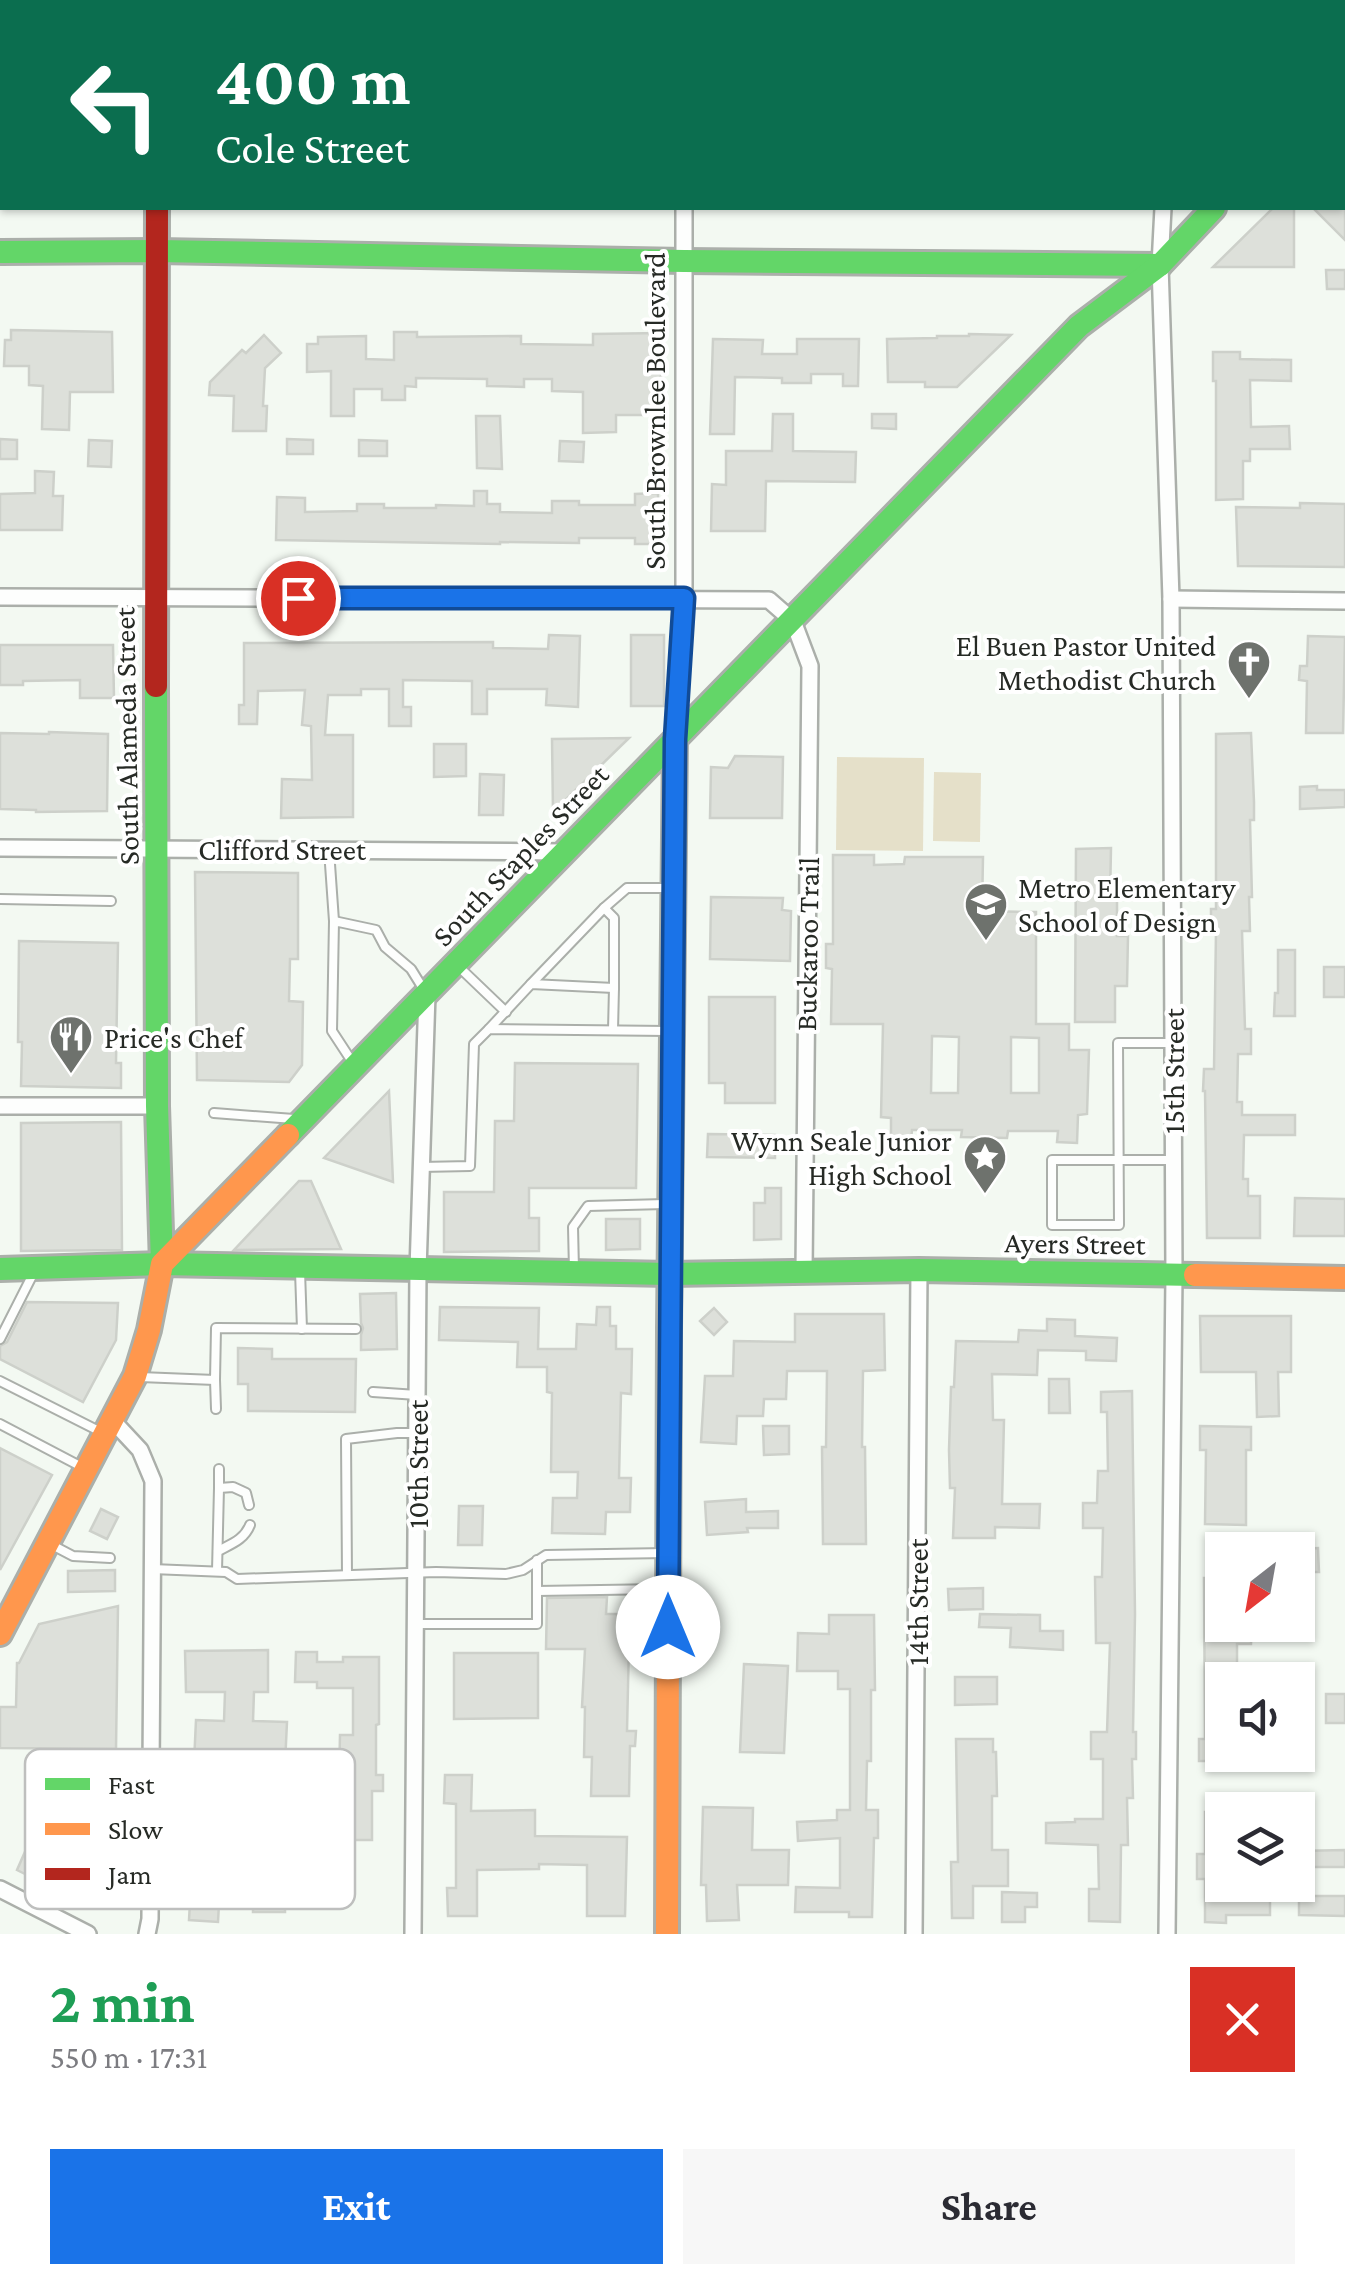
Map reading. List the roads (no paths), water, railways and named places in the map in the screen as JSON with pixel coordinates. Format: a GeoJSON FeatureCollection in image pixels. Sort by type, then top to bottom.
{"type":"FeatureCollection","features":[{"type":"Feature","properties":{"kind":"main road","name":"South Alameda Street"},"geometry":{"type":"LineString","coordinates":[[157,210],[157,1106],[162,1264]]}},
{"type":"Feature","properties":{"kind":"main road","name":"South Staples Street"},"geometry":{"type":"LineString","coordinates":[[162,1264],[1079,326],[1160,265],[1212,210]]}},
{"type":"Feature","properties":{"kind":"main road"},"geometry":{"type":"LineString","coordinates":[[0,252],[1160,265]]}},
{"type":"Feature","properties":{"kind":"main road","name":"South Brownlee Boulevard"},"geometry":{"type":"LineString","coordinates":[[666,1934],[675,739]]}},
{"type":"Feature","properties":{"kind":"main road"},"geometry":{"type":"LineString","coordinates":[[0,1269],[162,1264],[135,1376],[0,1634]]}},
{"type":"Feature","properties":{"kind":"main road","name":"Ayers Street"},"geometry":{"type":"LineString","coordinates":[[162,1264],[574,1273],[919,1270],[1345,1278]]}},
{"type":"Feature","properties":{"kind":"street","name":"South Brownlee Boulevard"},"geometry":{"type":"LineString","coordinates":[[675,739],[684,598],[684,210]]}},
{"type":"Feature","properties":{"kind":"street","name":"15th Street"},"geometry":{"type":"LineString","coordinates":[[1163,210],[1160,265],[1171,600],[1174,1160],[1167,1934]]}},
{"type":"Feature","properties":{"kind":"street"},"geometry":{"type":"LineString","coordinates":[[0,597],[768,600],[793,621]]}},
{"type":"Feature","properties":{"kind":"street"},"geometry":{"type":"LineString","coordinates":[[1171,600],[1345,601]]}},
{"type":"Feature","properties":{"kind":"street","name":"Buckaroo Trail"},"geometry":{"type":"LineString","coordinates":[[793,621],[810,666],[804,1270]]}},
{"type":"Feature","properties":{"kind":"street","name":"Clifford Street"},"geometry":{"type":"LineString","coordinates":[[0,848],[565,852]]}},
{"type":"Feature","properties":{"kind":"street","name":"10th Street"},"geometry":{"type":"LineString","coordinates":[[413,1934],[418,1270],[427,994]]}},
{"type":"Feature","properties":{"kind":"street"},"geometry":{"type":"LineString","coordinates":[[0,1106],[157,1106]]}},
{"type":"Feature","properties":{"kind":"street","name":"14th Street"},"geometry":{"type":"LineString","coordinates":[[914,1934],[919,1270]]}},
{"type":"Feature","properties":{"kind":"street"},"geometry":{"type":"LineString","coordinates":[[109,1427],[140,1450],[153,1481],[151,1749]]}},
{"type":"Feature","properties":{"kind":"street"},"geometry":{"type":"LineString","coordinates":[[0,1889],[25,1902]]}},
{"type":"Feature","properties":{"kind":"street"},"geometry":{"type":"LineString","coordinates":[[39,1909],[88,1934]]}},
{"type":"Feature","properties":{"kind":"street"},"geometry":{"type":"LineString","coordinates":[[147,1934],[150,1909]]}},
{"type":"Feature","properties":{"kind":"lane"},"geometry":{"type":"LineString","coordinates":[[329,850],[334,921],[332,1031],[355,1066]]}},
{"type":"Feature","properties":{"kind":"lane"},"geometry":{"type":"LineString","coordinates":[[422,1167],[470,1166],[474,1044],[627,888],[673,888]]}},
{"type":"Feature","properties":{"kind":"lane"},"geometry":{"type":"LineString","coordinates":[[0,899],[111,901]]}},
{"type":"Feature","properties":{"kind":"lane"},"geometry":{"type":"LineString","coordinates":[[604,908],[614,918],[613,1030]]}},
{"type":"Feature","properties":{"kind":"lane"},"geometry":{"type":"LineString","coordinates":[[334,921],[376,930],[385,947],[411,969],[427,994]]}},
{"type":"Feature","properties":{"kind":"lane"},"geometry":{"type":"LineString","coordinates":[[456,964],[506,1012]]}},
{"type":"Feature","properties":{"kind":"lane"},"geometry":{"type":"LineString","coordinates":[[531,984],[614,988]]}},
{"type":"Feature","properties":{"kind":"lane"},"geometry":{"type":"LineString","coordinates":[[489,1030],[672,1031]]}},
{"type":"Feature","properties":{"kind":"lane"},"geometry":{"type":"LineString","coordinates":[[1173,1044],[1118,1043],[1119,1161],[1119,1225],[1052,1225],[1052,1160],[1119,1161],[1174,1160]]}},
{"type":"Feature","properties":{"kind":"lane"},"geometry":{"type":"LineString","coordinates":[[214,1113],[302,1119]]}},
{"type":"Feature","properties":{"kind":"lane"},"geometry":{"type":"LineString","coordinates":[[574,1273],[574,1227],[588,1206],[670,1204]]}},
{"type":"Feature","properties":{"kind":"lane"},"geometry":{"type":"LineString","coordinates":[[300,1267],[302,1329]]}},
{"type":"Feature","properties":{"kind":"lane"},"geometry":{"type":"LineString","coordinates":[[0,1340],[36,1268]]}},
{"type":"Feature","properties":{"kind":"lane"},"geometry":{"type":"LineString","coordinates":[[216,1408],[216,1328],[356,1330]]}},
{"type":"Feature","properties":{"kind":"lane"},"geometry":{"type":"LineString","coordinates":[[135,1376],[215,1380]]}},
{"type":"Feature","properties":{"kind":"lane"},"geometry":{"type":"LineString","coordinates":[[0,1381],[109,1427]]}},
{"type":"Feature","properties":{"kind":"lane"},"geometry":{"type":"LineString","coordinates":[[373,1392],[417,1395]]}},
{"type":"Feature","properties":{"kind":"lane"},"geometry":{"type":"LineString","coordinates":[[0,1424],[86,1469]]}},
{"type":"Feature","properties":{"kind":"lane"},"geometry":{"type":"LineString","coordinates":[[347,1575],[346,1438],[397,1432],[417,1434]]}},
{"type":"Feature","properties":{"kind":"lane"},"geometry":{"type":"LineString","coordinates":[[217,1571],[218,1468]]}},
{"type":"Feature","properties":{"kind":"lane"},"geometry":{"type":"LineString","coordinates":[[218,1488],[233,1487],[246,1493],[250,1505]]}},
{"type":"Feature","properties":{"kind":"lane"},"geometry":{"type":"LineString","coordinates":[[218,1551],[240,1540],[250,1525]]}},
{"type":"Feature","properties":{"kind":"lane"},"geometry":{"type":"LineString","coordinates":[[48,1544],[73,1556],[110,1558]]}},
{"type":"Feature","properties":{"kind":"lane"},"geometry":{"type":"LineString","coordinates":[[152,1569],[226,1572],[237,1579],[436,1572],[506,1574],[523,1570],[546,1555],[668,1553]]}},
{"type":"Feature","properties":{"kind":"lane"},"geometry":{"type":"LineString","coordinates":[[416,1624],[537,1624],[536,1560]]}},
{"type":"Feature","properties":{"kind":"lane"},"geometry":{"type":"LineString","coordinates":[[537,1591],[668,1589]]}},
{"type":"Feature","properties":{"kind":"place","name":"El Buen Pastor United Methodist Church"},"geometry":{"type":"Point","coordinates":[1249,700]}},
{"type":"Feature","properties":{"kind":"place","name":"Metro Elementary School of Design"},"geometry":{"type":"Point","coordinates":[986,942]}},
{"type":"Feature","properties":{"kind":"place","name":"Price's Chef"},"geometry":{"type":"Point","coordinates":[71,1075]}},
{"type":"Feature","properties":{"kind":"place","name":"Wynn Seale Junior High School"},"geometry":{"type":"Point","coordinates":[985,1195]}}]}
